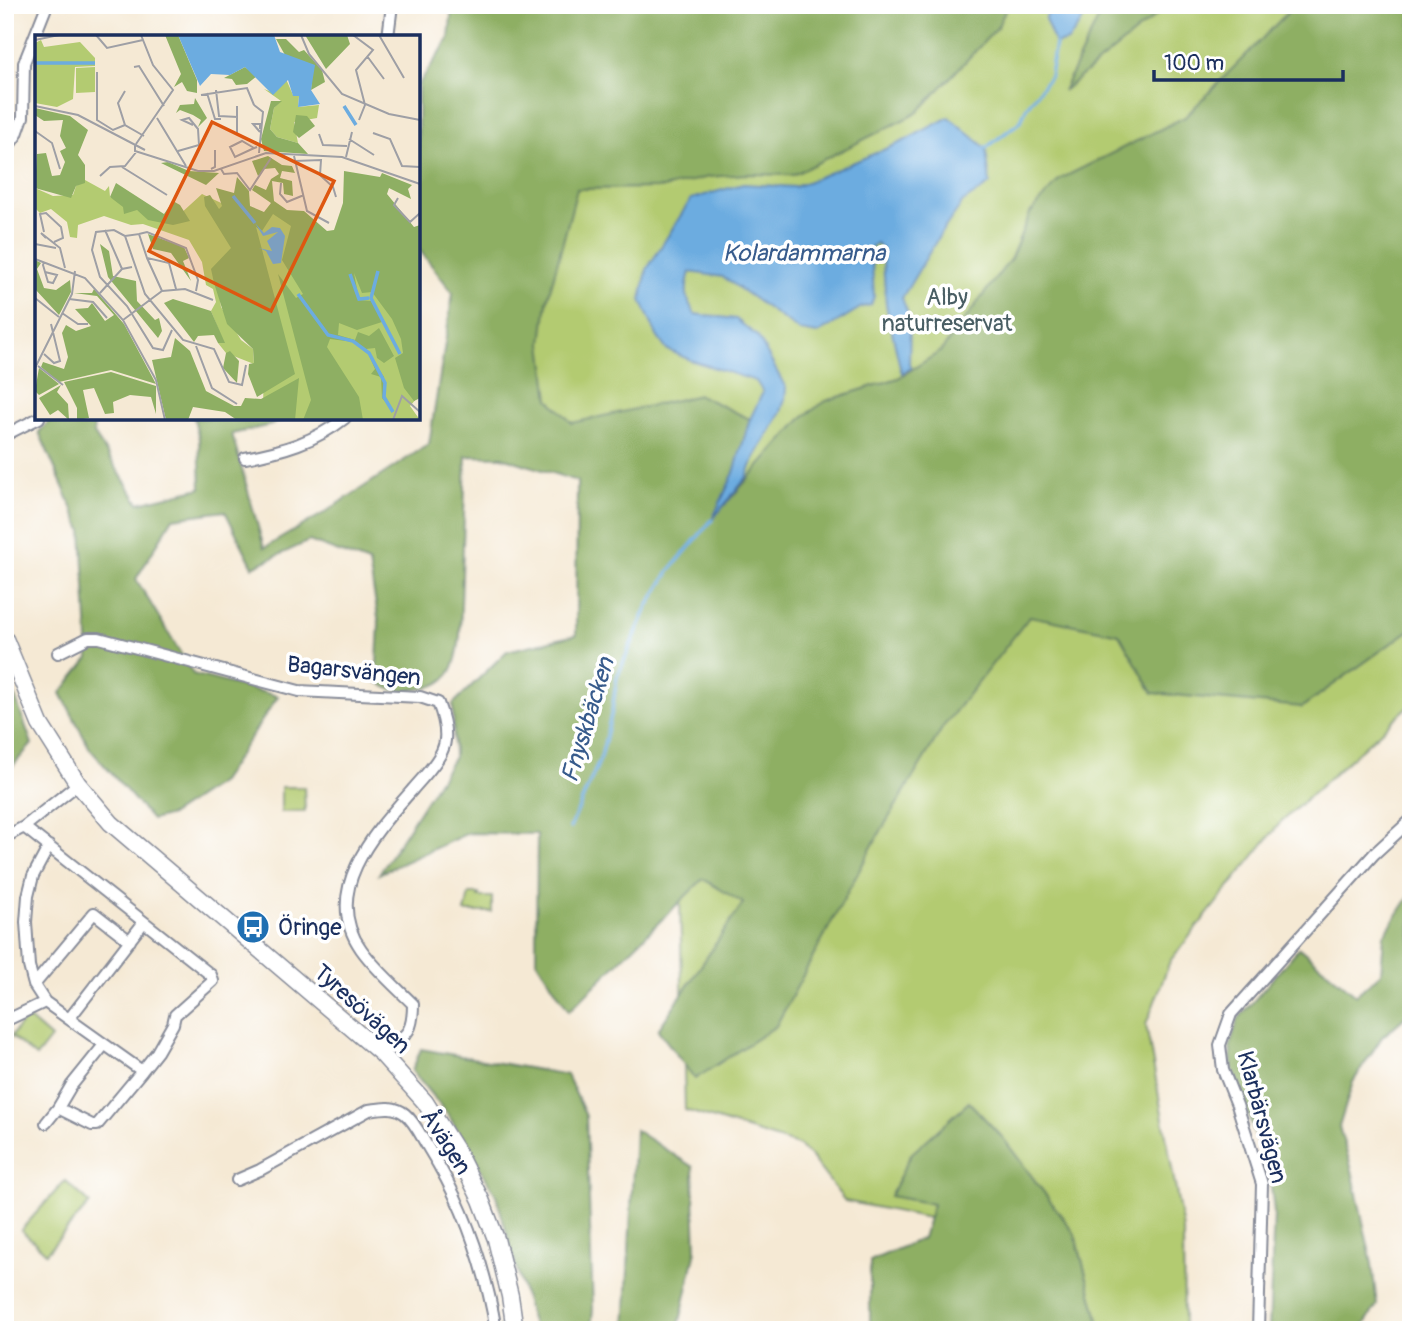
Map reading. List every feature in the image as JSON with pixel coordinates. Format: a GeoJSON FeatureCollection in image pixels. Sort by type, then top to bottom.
{"type":"FeatureCollection","features":[{"type":"Feature","properties":{"kind":"main road","name":"Tyresövägen"},"geometry":{"type":"LineString","coordinates":[[5,639],[40,724],[78,784],[111,823],[381,1053],[425,1102],[458,1154],[481,1200],[496,1239],[510,1296],[514,1330]]}},
{"type":"Feature","properties":{"kind":"street"},"geometry":{"type":"LineString","coordinates":[[35,35],[47,5]]}},
{"type":"Feature","properties":{"kind":"street"},"geometry":{"type":"LineString","coordinates":[[388,35],[392,5]]}},
{"type":"Feature","properties":{"kind":"street"},"geometry":{"type":"LineString","coordinates":[[5,151],[17,134],[23,117],[24,63],[35,35]]}},
{"type":"Feature","properties":{"kind":"street"},"geometry":{"type":"LineString","coordinates":[[5,435],[35,420]]}},
{"type":"Feature","properties":{"kind":"street"},"geometry":{"type":"LineString","coordinates":[[245,458],[304,443],[342,420]]}},
{"type":"Feature","properties":{"kind":"street","name":"Bagarsvängen"},"geometry":{"type":"LineString","coordinates":[[58,653],[88,638],[99,638],[299,691],[420,697],[438,703],[442,714],[443,749],[368,846],[355,866],[347,890],[348,919],[360,948],[412,1004],[413,1022],[409,1032],[381,1053]]}},
{"type":"Feature","properties":{"kind":"street"},"geometry":{"type":"LineString","coordinates":[[5,837],[24,827],[78,784]]}},
{"type":"Feature","properties":{"kind":"street","name":"Klarbärsvägen"},"geometry":{"type":"LineString","coordinates":[[1258,1330],[1262,1184],[1223,1070],[1220,1045],[1231,1014],[1374,854],[1411,820]]}},
{"type":"Feature","properties":{"kind":"street"},"geometry":{"type":"LineString","coordinates":[[24,827],[211,975],[213,981],[175,1015],[173,1024],[157,1052],[97,1125],[58,1108]]}},
{"type":"Feature","properties":{"kind":"street"},"geometry":{"type":"LineString","coordinates":[[49,846],[33,876],[26,922],[29,966],[34,985],[45,1002],[142,1071]]}},
{"type":"Feature","properties":{"kind":"street"},"geometry":{"type":"LineString","coordinates":[[34,985],[94,913],[130,941]]}},
{"type":"Feature","properties":{"kind":"street"},"geometry":{"type":"LineString","coordinates":[[69,1019],[144,922]]}},
{"type":"Feature","properties":{"kind":"street"},"geometry":{"type":"LineString","coordinates":[[5,1021],[45,1002]]}},
{"type":"Feature","properties":{"kind":"street"},"geometry":{"type":"LineString","coordinates":[[46,1123],[104,1045]]}},
{"type":"Feature","properties":{"kind":"street","name":"Åvägen"},"geometry":{"type":"LineString","coordinates":[[237,1180],[369,1110],[387,1106],[405,1114],[450,1183],[469,1227],[490,1295],[496,1330]]}},
{"type":"Feature","properties":{"kind":"green space"},"geometry":{"type":"Polygon","coordinates":[[[452,5],[1008,5],[997,28],[917,113],[793,175],[746,174],[709,177],[663,188],[577,189],[547,302],[542,343],[549,399],[572,423],[699,395],[750,419],[734,473],[714,517],[804,416],[826,401],[898,378],[941,351],[1011,258],[1030,213],[1060,179],[1185,117],[1295,5],[1411,5],[1411,629],[1302,707],[1153,693],[1119,634],[1030,616],[943,727],[875,841],[776,1026],[695,1079],[658,1030],[743,903],[703,879],[569,1011],[536,960],[537,834],[468,833],[379,874],[454,757],[453,704],[507,651],[576,635],[577,481],[502,457],[466,456],[460,635],[456,658],[443,681],[412,690],[393,690],[376,681],[379,623],[369,563],[309,541],[253,567],[225,511],[173,518],[136,579],[193,674],[278,696],[221,782],[171,815],[152,820],[90,749],[61,693],[89,658],[82,530],[39,432],[50,420],[93,420],[94,434],[139,503],[201,488],[199,439],[194,420],[282,420],[232,434],[264,548],[324,513],[429,444],[453,293],[420,251],[420,82],[449,39],[452,5]]]}},
{"type":"Feature","properties":{"kind":"green space","name":"Alby naturreservat"},"geometry":{"type":"Polygon","coordinates":[[[460,5],[1411,5],[1302,707],[1411,629],[1411,704],[1281,822],[1170,961],[1146,1025],[1183,1229],[1184,1330],[1101,1330],[1075,1234],[939,1220],[845,1201],[810,1156],[798,1145],[685,1110],[669,439],[483,444],[420,116],[420,104],[452,76],[460,5]]]}},
{"type":"Feature","properties":{"kind":"green space"},"geometry":{"type":"Polygon","coordinates":[[[1105,5],[1169,5],[1063,91],[1105,5]]]}},
{"type":"Feature","properties":{"kind":"green space"},"geometry":{"type":"Polygon","coordinates":[[[5,679],[14,694],[32,744],[11,768],[5,771],[5,679]]]}},
{"type":"Feature","properties":{"kind":"green space"},"geometry":{"type":"Polygon","coordinates":[[[281,787],[304,787],[305,811],[281,812],[281,787]]]}},
{"type":"Feature","properties":{"kind":"green space"},"geometry":{"type":"Polygon","coordinates":[[[469,894],[492,897],[492,912],[465,912],[469,894]]]}},
{"type":"Feature","properties":{"kind":"green space"},"geometry":{"type":"Polygon","coordinates":[[[1411,894],[1411,1012],[1382,1037],[1353,1082],[1339,1127],[1352,1170],[1372,1264],[1377,1305],[1361,1330],[1269,1330],[1274,1213],[1270,1178],[1232,1068],[1230,1045],[1238,1019],[1299,948],[1356,995],[1381,973],[1384,935],[1411,894]]]}},
{"type":"Feature","properties":{"kind":"green space"},"geometry":{"type":"Polygon","coordinates":[[[27,1017],[51,1038],[36,1057],[11,1036],[27,1017]]]}},
{"type":"Feature","properties":{"kind":"green space"},"geometry":{"type":"Polygon","coordinates":[[[421,1049],[567,1075],[586,1116],[593,1309],[591,1330],[534,1330],[496,1195],[449,1116],[412,1071],[421,1049]]]}},
{"type":"Feature","properties":{"kind":"green space"},"geometry":{"type":"Polygon","coordinates":[[[969,1102],[1003,1138],[1075,1234],[1101,1330],[870,1330],[870,1261],[923,1238],[933,1204],[890,1196],[911,1154],[969,1102]]]}},
{"type":"Feature","properties":{"kind":"green space"},"geometry":{"type":"Polygon","coordinates":[[[635,1130],[693,1167],[696,1250],[678,1330],[625,1330],[635,1130]]]}},
{"type":"Feature","properties":{"kind":"green space"},"geometry":{"type":"Polygon","coordinates":[[[65,1181],[90,1203],[46,1253],[21,1230],[65,1181]]]}},
{"type":"Feature","properties":{"kind":"water"},"geometry":{"type":"Polygon","coordinates":[[[1052,5],[1098,5],[1085,17],[1068,41],[1055,44],[1045,19],[1052,5]]]}},
{"type":"Feature","properties":{"kind":"water","name":"Kolardammarna"},"geometry":{"type":"Polygon","coordinates":[[[949,117],[986,148],[990,184],[963,202],[902,298],[910,319],[911,368],[902,373],[900,367],[886,305],[882,248],[876,243],[871,247],[874,296],[871,305],[862,307],[817,334],[800,331],[723,277],[690,272],[687,294],[695,314],[736,319],[758,337],[786,388],[781,412],[754,459],[747,477],[712,520],[734,473],[750,419],[763,392],[756,381],[690,360],[666,349],[657,336],[641,300],[647,269],[691,199],[743,184],[795,187],[902,142],[949,117]]]}},
{"type":"Feature","properties":{"kind":"waterway"},"geometry":{"type":"LineString","coordinates":[[986,148],[1021,121],[1026,108],[1050,76],[1055,44]]}},
{"type":"Feature","properties":{"kind":"waterway","name":"Fnyskbäcken"},"geometry":{"type":"LineString","coordinates":[[570,828],[601,757],[617,677],[647,608],[670,570],[712,520]]}},
{"type":"Feature","properties":{"kind":"place","name":"Öringe"},"geometry":{"type":"Point","coordinates":[253,927]}}]}
